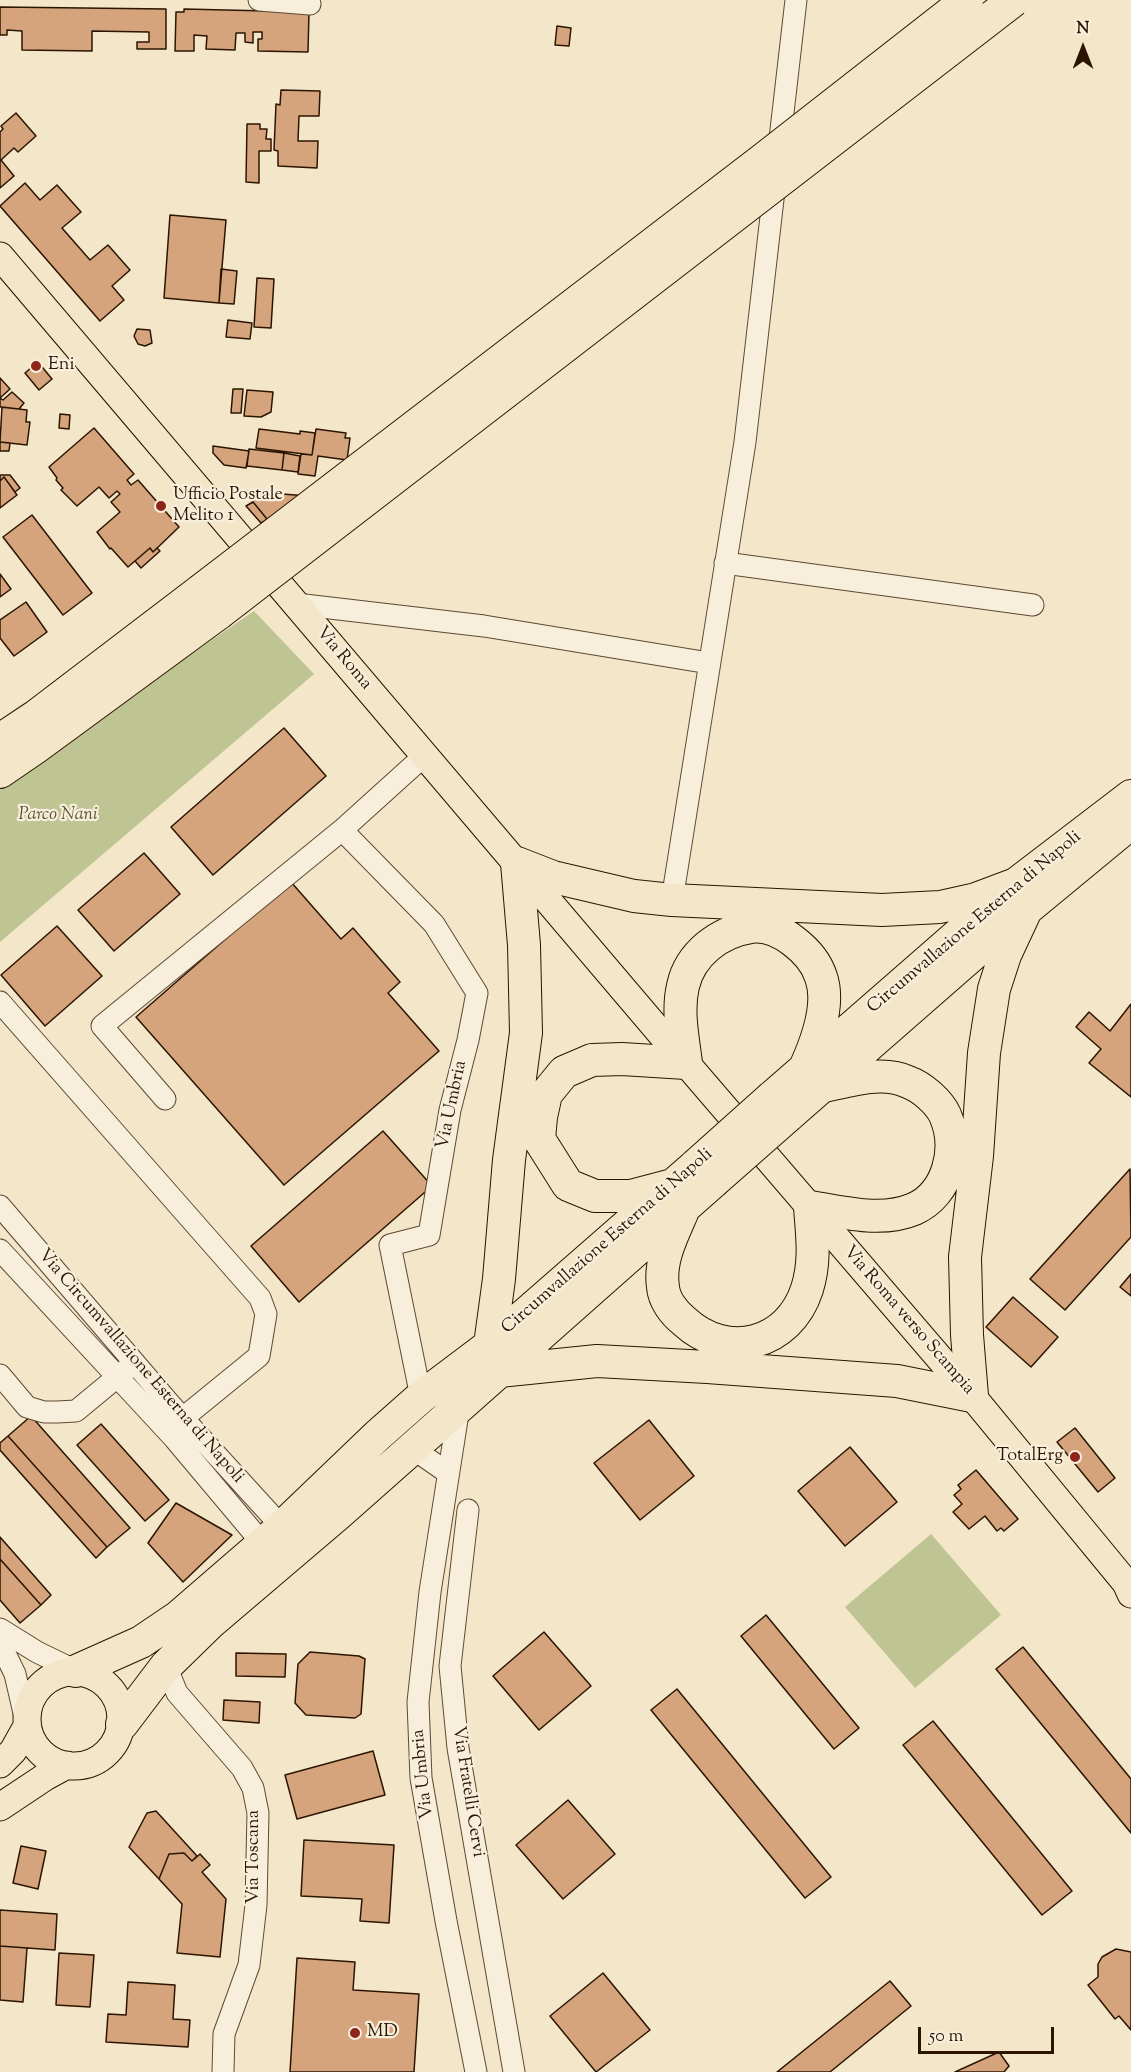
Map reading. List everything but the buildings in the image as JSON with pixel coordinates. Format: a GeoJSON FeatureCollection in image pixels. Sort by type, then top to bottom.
{"type":"FeatureCollection","features":[{"type":"Feature","properties":{"kind":"highway"},"geometry":{"type":"LineString","coordinates":[[0,772],[36,748],[210,602],[761,161],[967,0]]}},
{"type":"Feature","properties":{"kind":"highway"},"geometry":{"type":"LineString","coordinates":[[0,740],[210,602],[1014,0]]}},
{"type":"Feature","properties":{"kind":"highway","name":"Circumvallazione Esterna di Napoli"},"geometry":{"type":"LineString","coordinates":[[76,1671],[141,1642],[178,1617],[272,1535],[421,1397],[494,1358],[1021,897],[1131,796]]}},
{"type":"Feature","properties":{"kind":"highway","name":"Circumvallazione Esterna di Napoli"},"geometry":{"type":"LineString","coordinates":[[1021,897],[1131,823]]}},
{"type":"Feature","properties":{"kind":"highway"},"geometry":{"type":"LineString","coordinates":[[517,863],[553,878],[634,896],[672,900],[882,910],[940,907],[976,899],[1021,897],[994,989],[984,1053],[977,1156],[965,1257],[967,1335],[972,1396],[897,1381],[597,1361],[494,1358],[509,1160],[526,1033],[524,945],[517,863]]}},
{"type":"Feature","properties":{"kind":"highway"},"geometry":{"type":"LineString","coordinates":[[752,927],[772,930],[796,942],[812,958],[822,978],[823,1009],[816,1043],[814,1078],[884,1076],[908,1082],[928,1094],[945,1114],[950,1137],[951,1159],[944,1181],[931,1199],[913,1210],[889,1215],[863,1215],[810,1207],[814,1258],[807,1290],[796,1312],[774,1335],[742,1344],[714,1341],[693,1331],[674,1312],[663,1290],[662,1268],[692,1185],[632,1196],[595,1196],[568,1185],[539,1139],[540,1117],[546,1094],[564,1072],[592,1060],[622,1059],[686,1064],[680,1015],[683,985],[698,954],[715,940],[752,927]]}},
{"type":"Feature","properties":{"kind":"highway","name":"Circumvallazione Esterna di Napoli"},"geometry":{"type":"LineString","coordinates":[[122,1724],[166,1666],[210,1623],[459,1407],[494,1358]]}},
{"type":"Feature","properties":{"kind":"main road","name":"Via Roma"},"geometry":{"type":"LineString","coordinates":[[0,255],[686,1064]]}},
{"type":"Feature","properties":{"kind":"main road","name":"Via Roma verso Scampia"},"geometry":{"type":"LineString","coordinates":[[686,1064],[972,1396],[1129,1588]]}},
{"type":"Feature","properties":{"kind":"main road"},"geometry":{"type":"LineString","coordinates":[[76,1671],[92,1674],[105,1682],[115,1694],[121,1708],[122,1724],[118,1738],[109,1751],[97,1761],[82,1765],[67,1765],[52,1761],[40,1752],[27,1726],[27,1712],[31,1698],[39,1687],[50,1678],[76,1671]]}},
{"type":"Feature","properties":{"kind":"main road"},"geometry":{"type":"LineString","coordinates":[[0,1764],[13,1751],[27,1726]]}},
{"type":"Feature","properties":{"kind":"main road"},"geometry":{"type":"LineString","coordinates":[[0,1807],[67,1765]]}},
{"type":"Feature","properties":{"kind":"street"},"geometry":{"type":"LineString","coordinates":[[259,0],[310,4]]}},
{"type":"Feature","properties":{"kind":"street"},"geometry":{"type":"LineString","coordinates":[[672,900],[746,442],[796,0]]}},
{"type":"Feature","properties":{"kind":"street"},"geometry":{"type":"LineString","coordinates":[[725,563],[1033,605]]}},
{"type":"Feature","properties":{"kind":"street"},"geometry":{"type":"LineString","coordinates":[[296,604],[484,626],[709,663]]}},
{"type":"Feature","properties":{"kind":"street"},"geometry":{"type":"LineString","coordinates":[[165,1099],[102,1026],[342,830],[425,755]]}},
{"type":"Feature","properties":{"kind":"street","name":"Via Umbria"},"geometry":{"type":"LineString","coordinates":[[342,830],[434,924],[477,993],[450,1110],[429,1235],[390,1245],[421,1397]]}},
{"type":"Feature","properties":{"kind":"street"},"geometry":{"type":"LineString","coordinates":[[0,1002],[260,1298],[266,1314],[260,1356],[183,1418]]}},
{"type":"Feature","properties":{"kind":"street","name":"Via Circumvallazione Esterna di Napoli"},"geometry":{"type":"LineString","coordinates":[[0,1206],[183,1418],[272,1535]]}},
{"type":"Feature","properties":{"kind":"street","name":"Via Circumvallazione Esterna di Napoli"},"geometry":{"type":"LineString","coordinates":[[0,1250],[174,1438],[272,1535]]}},
{"type":"Feature","properties":{"kind":"street"},"geometry":{"type":"LineString","coordinates":[[0,1375],[27,1407],[44,1412],[76,1411],[134,1363]]}},
{"type":"Feature","properties":{"kind":"street","name":"Via Umbria"},"geometry":{"type":"LineString","coordinates":[[459,1407],[430,1592],[417,1702],[421,1778],[476,2072]]}},
{"type":"Feature","properties":{"kind":"street"},"geometry":{"type":"LineString","coordinates":[[412,1448],[448,1473]]}},
{"type":"Feature","properties":{"kind":"street","name":"Via Fratelli Cervi"},"geometry":{"type":"LineString","coordinates":[[468,1510],[450,1666],[458,1749],[514,2072]]}},
{"type":"Feature","properties":{"kind":"street"},"geometry":{"type":"LineString","coordinates":[[0,1629],[37,1652],[76,1671]]}},
{"type":"Feature","properties":{"kind":"street"},"geometry":{"type":"LineString","coordinates":[[0,1642],[15,1674],[9,1687],[27,1726]]}},
{"type":"Feature","properties":{"kind":"street","name":"Via Toscana"},"geometry":{"type":"LineString","coordinates":[[166,1666],[177,1693],[242,1768],[253,1788],[258,1813],[256,1905],[249,1965],[224,2034],[223,2072]]}},
{"type":"Feature","properties":{"kind":"green space","name":"Parco Nani"},"geometry":{"type":"Polygon","coordinates":[[[254,611],[314,674],[0,942],[0,786],[254,611]]]}},
{"type":"Feature","properties":{"kind":"green space"},"geometry":{"type":"Polygon","coordinates":[[[931,1534],[1001,1615],[915,1688],[845,1607],[931,1534]]]}},
{"type":"Feature","properties":{"kind":"place","name":"Eni"},"geometry":{"type":"Point","coordinates":[36,366]}},
{"type":"Feature","properties":{"kind":"place","name":"Ufficio Postale Melito 1"},"geometry":{"type":"Point","coordinates":[161,506]}},
{"type":"Feature","properties":{"kind":"place","name":"TotalErg"},"geometry":{"type":"Point","coordinates":[1075,1457]}},
{"type":"Feature","properties":{"kind":"place","name":"MD"},"geometry":{"type":"Point","coordinates":[355,2033]}}]}
